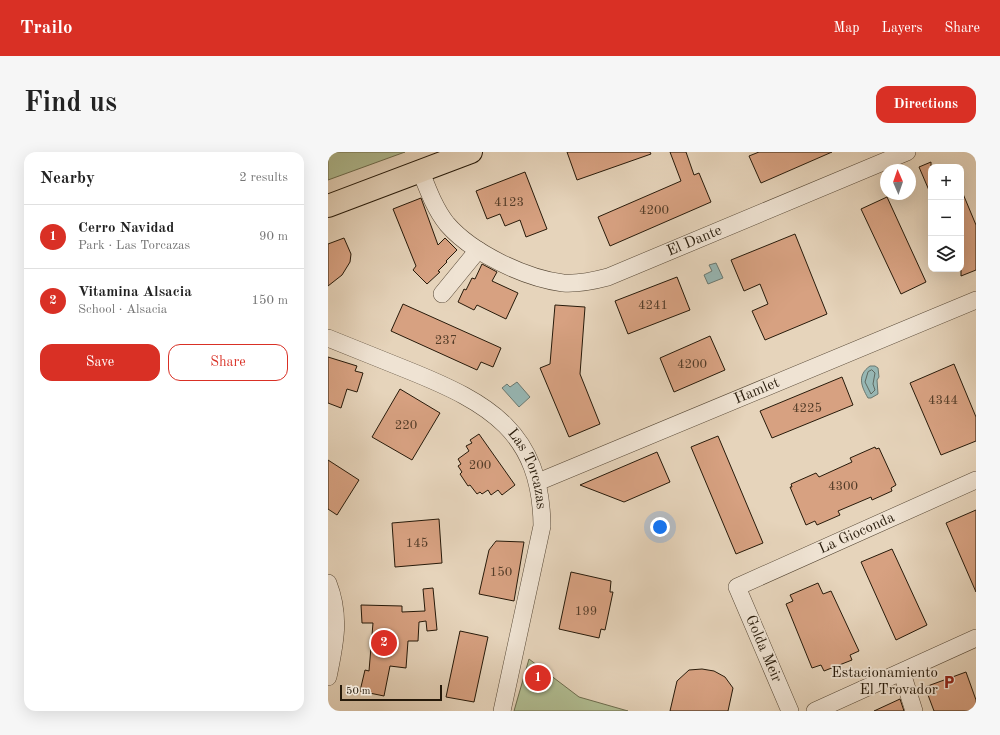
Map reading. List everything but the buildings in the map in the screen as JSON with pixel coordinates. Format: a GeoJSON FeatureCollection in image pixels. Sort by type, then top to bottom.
{"type":"FeatureCollection","features":[{"type":"Feature","properties":{"kind":"main road"},"geometry":{"type":"LineString","coordinates":[[328,206],[471,152]]}},
{"type":"Feature","properties":{"kind":"street","name":"El Dante"},"geometry":{"type":"LineString","coordinates":[[421,172],[434,204],[447,223],[466,242],[511,267],[552,281],[576,283],[598,280],[907,152]]}},
{"type":"Feature","properties":{"kind":"street"},"geometry":{"type":"LineString","coordinates":[[442,294],[478,250]]}},
{"type":"Feature","properties":{"kind":"street","name":"Hamlet"},"geometry":{"type":"LineString","coordinates":[[538,482],[976,300]]}},
{"type":"Feature","properties":{"kind":"street","name":"Las Torcazas"},"geometry":{"type":"LineString","coordinates":[[328,338],[436,382],[468,398],[493,413],[513,434],[524,450],[538,482],[542,510],[540,538],[502,711]]}},
{"type":"Feature","properties":{"kind":"street","name":"La Gioconda"},"geometry":{"type":"LineString","coordinates":[[737,587],[976,480]]}},
{"type":"Feature","properties":{"kind":"street"},"geometry":{"type":"LineString","coordinates":[[328,583],[336,609],[337,620],[328,677]]}},
{"type":"Feature","properties":{"kind":"street","name":"Golda Meir"},"geometry":{"type":"LineString","coordinates":[[737,587],[790,711]]}},
{"type":"Feature","properties":{"kind":"street"},"geometry":{"type":"LineString","coordinates":[[815,711],[902,673],[976,638]]}},
{"type":"Feature","properties":{"kind":"street"},"geometry":{"type":"LineString","coordinates":[[902,673],[914,711]]}},
{"type":"Feature","properties":{"kind":"green space"},"geometry":{"type":"Polygon","coordinates":[[[328,152],[405,152],[328,180],[328,152]]]}},
{"type":"Feature","properties":{"kind":"green space"},"geometry":{"type":"Polygon","coordinates":[[[529,659],[579,697],[628,711],[514,711],[529,659]]]}},
{"type":"Feature","properties":{"kind":"water"},"geometry":{"type":"Polygon","coordinates":[[[716,263],[723,278],[708,284],[704,275],[712,271],[709,265],[716,263]]]}},
{"type":"Feature","properties":{"kind":"water"},"geometry":{"type":"Polygon","coordinates":[[[870,366],[875,366],[878,368],[878,394],[868,398],[862,385],[862,377],[863,373],[870,366]]]}},
{"type":"Feature","properties":{"kind":"water"},"geometry":{"type":"Polygon","coordinates":[[[517,382],[530,397],[519,407],[502,388],[507,384],[510,387],[517,382]]]}},
{"type":"Feature","properties":{"kind":"place","name":"Vitamina Alsacia"},"geometry":{"type":"Point","coordinates":[384,643]}},
{"type":"Feature","properties":{"kind":"place","name":"Cerro Navidad"},"geometry":{"type":"Point","coordinates":[538,678]}},
{"type":"Feature","properties":{"kind":"place","name":"Estacionamiento El Trovador"},"geometry":{"type":"Point","coordinates":[949,682]}}]}
